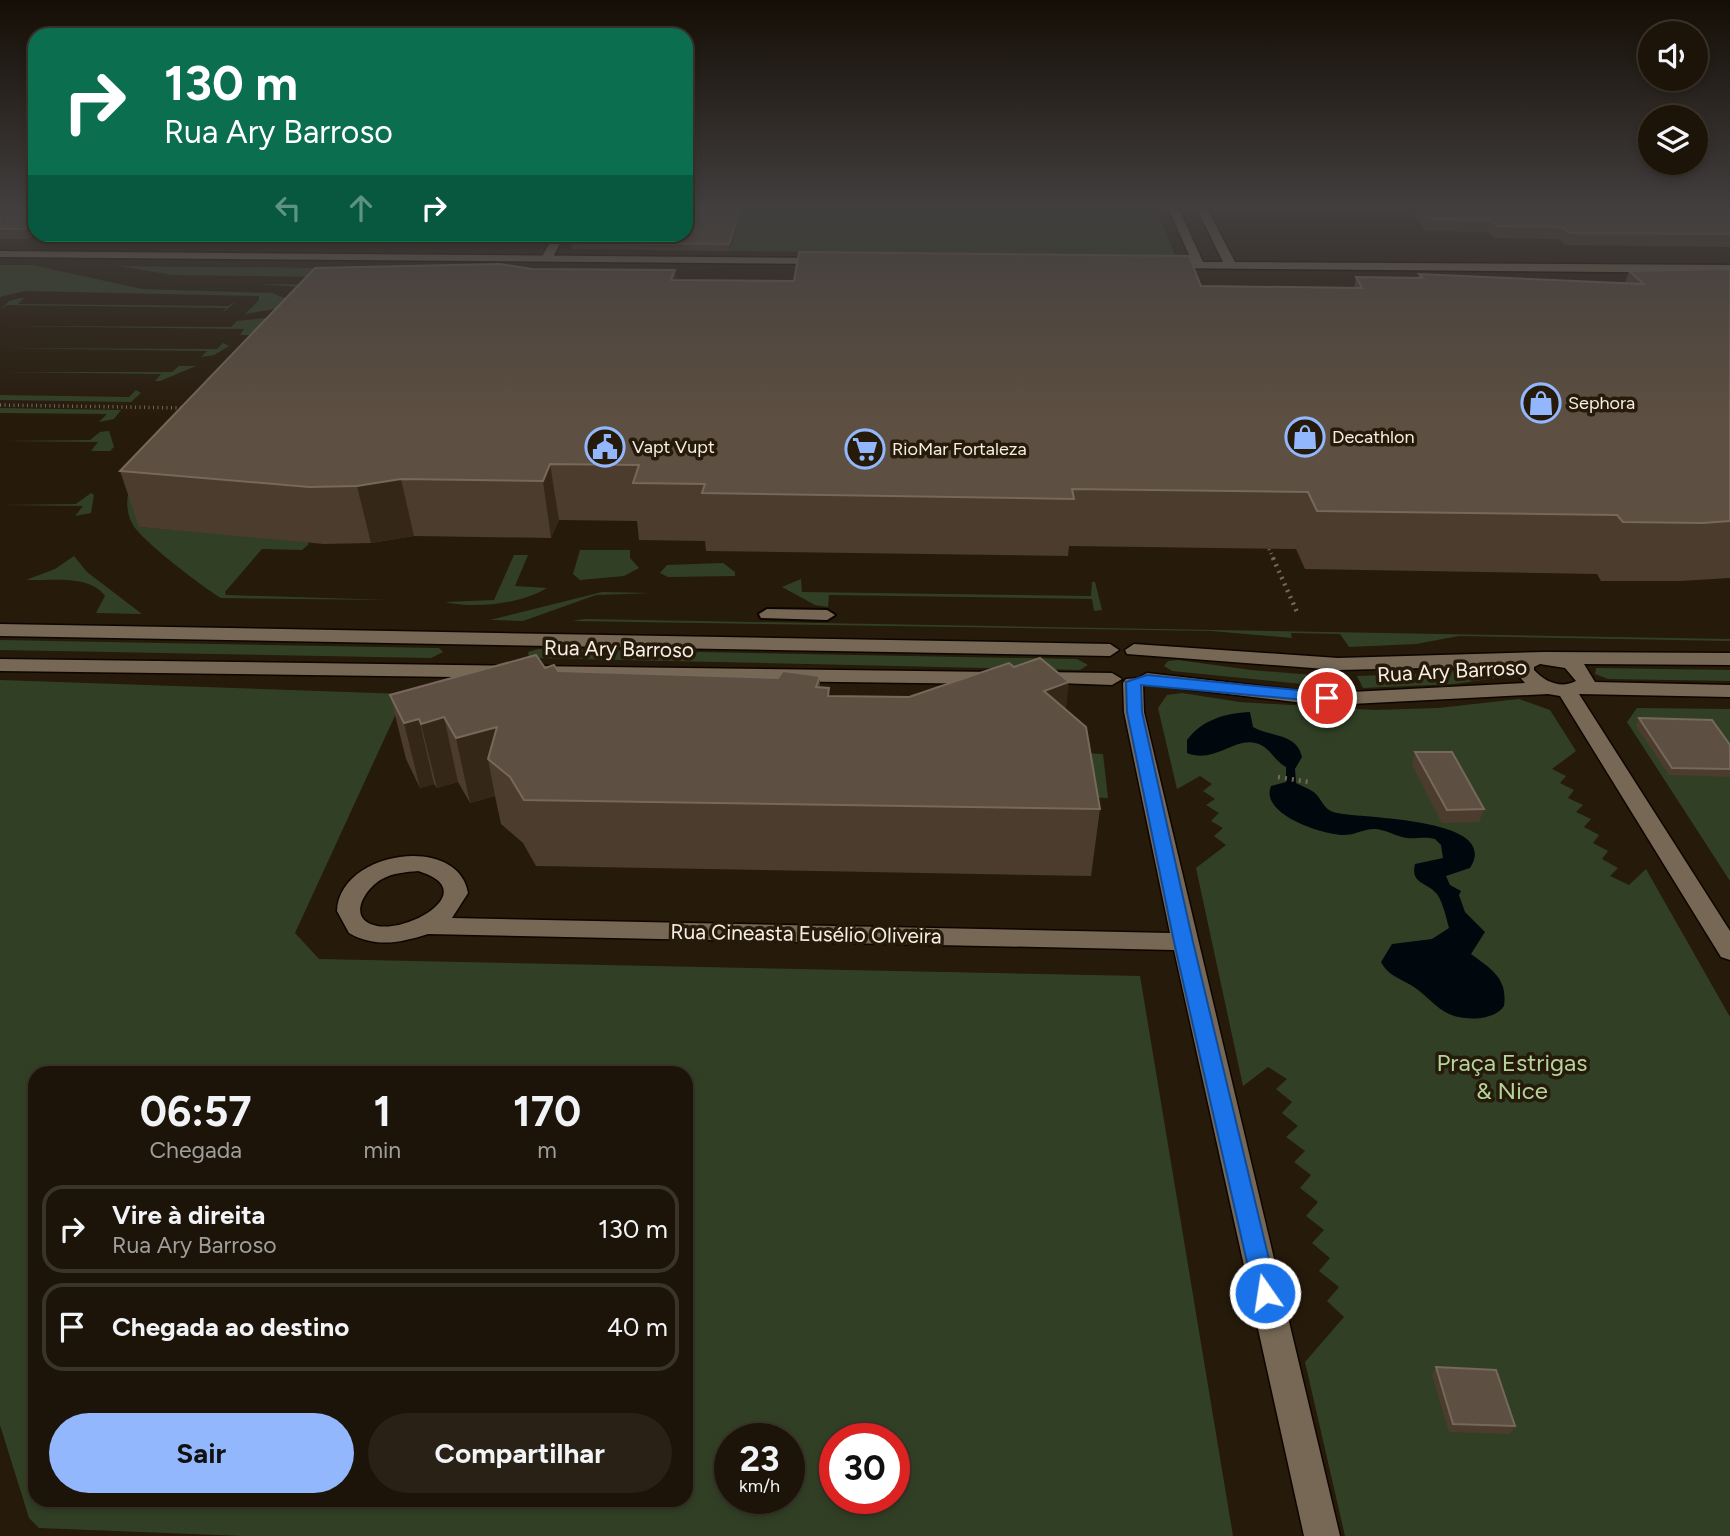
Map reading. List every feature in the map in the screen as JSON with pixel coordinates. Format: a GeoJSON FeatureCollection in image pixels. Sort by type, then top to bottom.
{"type":"FeatureCollection","features":[{"type":"Feature","properties":{"kind":"street","name":"Rua Ary Barroso"},"geometry":{"type":"LineString","coordinates":[[0,630],[1133,650],[1314,663],[1555,658],[1730,659]]}},
{"type":"Feature","properties":{"kind":"street"},"geometry":{"type":"LineString","coordinates":[[470,670],[490,640]]}},
{"type":"Feature","properties":{"kind":"street"},"geometry":{"type":"LineString","coordinates":[[1110,650],[1102,654],[1096,664],[1104,675],[1131,680],[1156,671],[1154,661],[1133,650]]}},
{"type":"Feature","properties":{"kind":"street"},"geometry":{"type":"LineString","coordinates":[[1531,660],[1524,664],[1524,671],[1529,678],[1565,689],[1585,684],[1583,672],[1555,658]]}},
{"type":"Feature","properties":{"kind":"street","name":"Rua Ary Barroso"},"geometry":{"type":"LineString","coordinates":[[0,666],[1131,680],[1304,697],[1351,698],[1565,689],[1730,691]]}},
{"type":"Feature","properties":{"kind":"street"},"geometry":{"type":"LineString","coordinates":[[1131,680],[1135,712],[1184,942],[1322,1536]]}},
{"type":"Feature","properties":{"kind":"street"},"geometry":{"type":"LineString","coordinates":[[1565,689],[1730,951]]}},
{"type":"Feature","properties":{"kind":"street","name":"Rua Cineasta Eusélio Oliveira"},"geometry":{"type":"LineString","coordinates":[[429,926],[1184,942]]}},
{"type":"Feature","properties":{"kind":"lane"},"geometry":{"type":"LineString","coordinates":[[766,614],[827,615]]}},
{"type":"Feature","properties":{"kind":"path"},"geometry":{"type":"LineString","coordinates":[[0,405],[193,408]]}},
{"type":"Feature","properties":{"kind":"path"},"geometry":{"type":"LineString","coordinates":[[1269,549],[1297,612]]}},
{"type":"Feature","properties":{"kind":"path"},"geometry":{"type":"LineString","coordinates":[[1279,777],[1309,782]]}},
{"type":"Feature","properties":{"kind":"green space"},"geometry":{"type":"Polygon","coordinates":[[[0,279],[95,279],[142,289],[272,293],[287,299],[275,309],[245,314],[259,300],[259,296],[25,291],[0,297],[0,279]]]}},
{"type":"Feature","properties":{"kind":"green space"},"geometry":{"type":"Polygon","coordinates":[[[260,284],[376,285],[249,335],[240,335],[244,329],[0,326],[231,327],[237,321],[276,317],[297,287],[260,284]]]}},
{"type":"Feature","properties":{"kind":"green space"},"geometry":{"type":"Polygon","coordinates":[[[24,298],[18,304],[228,306],[237,301],[222,313],[226,308],[7,305],[0,310],[9,301],[24,298]]]}},
{"type":"Feature","properties":{"kind":"green space"},"geometry":{"type":"Polygon","coordinates":[[[223,343],[229,346],[214,355],[201,357],[207,351],[0,348],[217,349],[223,343]]]}},
{"type":"Feature","properties":{"kind":"green space"},"geometry":{"type":"Polygon","coordinates":[[[179,366],[196,366],[160,381],[155,381],[161,374],[0,372],[172,372],[179,366]]]}},
{"type":"Feature","properties":{"kind":"green space"},"geometry":{"type":"Polygon","coordinates":[[[136,390],[141,393],[131,402],[0,400],[0,395],[129,397],[136,390]]]}},
{"type":"Feature","properties":{"kind":"green space"},"geometry":{"type":"Polygon","coordinates":[[[0,408],[121,410],[114,419],[99,422],[107,414],[0,413],[0,408]]]}},
{"type":"Feature","properties":{"kind":"green space"},"geometry":{"type":"Polygon","coordinates":[[[109,431],[114,447],[110,451],[91,451],[98,442],[0,441],[90,440],[100,432],[109,431]]]}},
{"type":"Feature","properties":{"kind":"green space"},"geometry":{"type":"Polygon","coordinates":[[[131,486],[140,527],[306,541],[309,544],[302,550],[262,549],[225,592],[226,595],[390,600],[221,598],[176,565],[135,528],[127,507],[131,486]]]}},
{"type":"Feature","properties":{"kind":"green space"},"geometry":{"type":"Polygon","coordinates":[[[91,493],[94,495],[91,513],[75,516],[83,506],[0,505],[76,504],[91,493]]]}},
{"type":"Feature","properties":{"kind":"green space"},"geometry":{"type":"Polygon","coordinates":[[[580,550],[630,550],[630,558],[639,568],[624,576],[580,580],[573,574],[580,550]]]}},
{"type":"Feature","properties":{"kind":"green space"},"geometry":{"type":"Polygon","coordinates":[[[514,555],[528,555],[515,586],[547,588],[524,598],[497,604],[445,602],[494,600],[514,555]]]}},
{"type":"Feature","properties":{"kind":"green space"},"geometry":{"type":"Polygon","coordinates":[[[74,556],[87,572],[142,614],[96,613],[105,596],[90,584],[68,580],[26,580],[55,569],[74,556]]]}},
{"type":"Feature","properties":{"kind":"green space"},"geometry":{"type":"Polygon","coordinates":[[[723,563],[735,572],[735,576],[668,577],[660,573],[667,565],[723,563]]]}},
{"type":"Feature","properties":{"kind":"green space"},"geometry":{"type":"Polygon","coordinates":[[[801,579],[802,592],[1091,596],[1092,582],[1095,582],[1102,610],[1094,611],[1092,599],[829,595],[828,607],[815,605],[782,587],[801,579]]]}},
{"type":"Feature","properties":{"kind":"green space"},"geometry":{"type":"Polygon","coordinates":[[[602,592],[652,593],[596,595],[523,621],[490,620],[602,592]]]}},
{"type":"Feature","properties":{"kind":"green space"},"geometry":{"type":"Polygon","coordinates":[[[585,619],[1730,639],[1730,641],[1459,636],[1416,644],[1349,647],[1340,634],[1291,633],[1292,638],[1211,631],[572,621],[585,619]]]}},
{"type":"Feature","properties":{"kind":"green space"},"geometry":{"type":"Polygon","coordinates":[[[0,640],[439,648],[443,652],[431,658],[0,650],[0,640]]]}},
{"type":"Feature","properties":{"kind":"green space"},"geometry":{"type":"Polygon","coordinates":[[[538,649],[1077,659],[1088,665],[1080,670],[529,658],[528,652],[538,649]]]}},
{"type":"Feature","properties":{"kind":"green space"},"geometry":{"type":"Polygon","coordinates":[[[1168,661],[1326,676],[1331,687],[1172,671],[1164,666],[1168,661]]]}},
{"type":"Feature","properties":{"kind":"green space"},"geometry":{"type":"Polygon","coordinates":[[[1500,666],[1512,668],[1518,675],[1454,684],[1363,688],[1357,676],[1419,674],[1500,666]]]}},
{"type":"Feature","properties":{"kind":"green space"},"geometry":{"type":"Polygon","coordinates":[[[1596,668],[1730,670],[1730,681],[1608,679],[1595,674],[1596,668]]]}},
{"type":"Feature","properties":{"kind":"green space"},"geometry":{"type":"Polygon","coordinates":[[[0,680],[405,694],[295,933],[319,959],[1140,976],[1233,1536],[243,1536],[39,1528],[29,1518],[0,1425],[0,680]]]}},
{"type":"Feature","properties":{"kind":"green space","name":"Praça Estrigas & Nice"},"geometry":{"type":"Polygon","coordinates":[[[1182,693],[1240,702],[1374,710],[1438,708],[1519,699],[1550,710],[1576,751],[1552,769],[1566,776],[1560,783],[1574,790],[1568,798],[1583,805],[1576,812],[1591,819],[1584,827],[1599,835],[1593,843],[1608,851],[1602,859],[1618,868],[1610,876],[1629,885],[1646,869],[1730,1017],[1730,1536],[1345,1536],[1305,1362],[1344,1317],[1327,1301],[1339,1287],[1319,1271],[1330,1258],[1312,1243],[1324,1230],[1306,1216],[1318,1202],[1300,1188],[1311,1175],[1294,1162],[1305,1151],[1286,1137],[1298,1126],[1282,1113],[1292,1102],[1276,1089],[1287,1079],[1268,1067],[1243,1086],[1196,868],[1226,845],[1214,836],[1223,828],[1211,821],[1219,813],[1206,805],[1215,799],[1203,791],[1212,784],[1200,776],[1177,789],[1158,708],[1167,695],[1182,693]]]}},
{"type":"Feature","properties":{"kind":"green space"},"geometry":{"type":"Polygon","coordinates":[[[1637,708],[1730,709],[1730,881],[1627,722],[1637,708]]]}},
{"type":"Feature","properties":{"kind":"green space"},"geometry":{"type":"Polygon","coordinates":[[[1066,752],[1103,754],[1108,798],[1071,797],[1066,752]]]}},
{"type":"Feature","properties":{"kind":"shaded area"},"geometry":{"type":"Polygon","coordinates":[[[1250,712],[1253,727],[1295,744],[1302,757],[1295,769],[1296,783],[1315,793],[1330,811],[1421,823],[1446,829],[1465,838],[1475,851],[1470,868],[1446,876],[1450,885],[1461,891],[1459,895],[1465,912],[1485,932],[1471,954],[1501,981],[1505,996],[1504,1006],[1499,1011],[1478,1018],[1449,1014],[1414,987],[1391,974],[1381,962],[1392,944],[1432,939],[1449,928],[1437,894],[1417,879],[1414,871],[1415,864],[1443,858],[1441,845],[1435,839],[1403,837],[1376,829],[1348,835],[1334,834],[1295,821],[1274,805],[1270,796],[1271,786],[1286,782],[1286,767],[1261,745],[1243,743],[1217,753],[1198,756],[1187,753],[1187,740],[1200,727],[1223,716],[1250,712]]]}},
{"type":"Feature","properties":{"kind":"building"},"geometry":{"type":"Polygon","coordinates":[[[305,279],[794,281],[794,279],[1198,279],[1201,286],[1362,288],[1357,279],[1524,279],[1644,284],[1638,279],[1730,279],[1730,521],[1623,522],[1617,515],[1317,511],[1308,492],[1072,489],[1074,499],[702,493],[705,484],[633,483],[639,465],[550,464],[543,481],[401,479],[357,486],[309,487],[120,471],[305,279]]]}},
{"type":"Feature","properties":{"kind":"building"},"geometry":{"type":"Polygon","coordinates":[[[536,655],[545,668],[554,665],[558,671],[778,678],[783,671],[820,676],[816,687],[829,688],[828,696],[909,697],[1009,663],[1014,667],[1040,658],[1069,682],[1044,691],[1086,727],[1100,809],[524,800],[510,777],[488,759],[497,727],[456,738],[444,717],[421,724],[419,719],[404,723],[390,695],[536,655]]]}},
{"type":"Feature","properties":{"kind":"building"},"geometry":{"type":"Polygon","coordinates":[[[1639,718],[1712,720],[1730,745],[1730,769],[1672,768],[1639,718]]]}},
{"type":"Feature","properties":{"kind":"building"},"geometry":{"type":"Polygon","coordinates":[[[1415,752],[1452,752],[1484,809],[1447,810],[1415,752]]]}},
{"type":"Feature","properties":{"kind":"building"},"geometry":{"type":"Polygon","coordinates":[[[1436,1367],[1496,1370],[1515,1426],[1453,1424],[1436,1367]]]}},
{"type":"Feature","properties":{"kind":"place","name":"Sephora"},"geometry":{"type":"Point","coordinates":[1541,403]}},
{"type":"Feature","properties":{"kind":"place","name":"Decathlon"},"geometry":{"type":"Point","coordinates":[1305,437]}},
{"type":"Feature","properties":{"kind":"place","name":"Vapt Vupt"},"geometry":{"type":"Point","coordinates":[605,447]}},
{"type":"Feature","properties":{"kind":"place","name":"RioMar Fortaleza"},"geometry":{"type":"Point","coordinates":[865,449]}},
{"type":"Feature","properties":{"kind":"route"},"geometry":{"type":"LineString","coordinates":[[1265,1293],[1184,942],[1135,712],[1133,682],[1147,680],[1327,698]]}}]}
